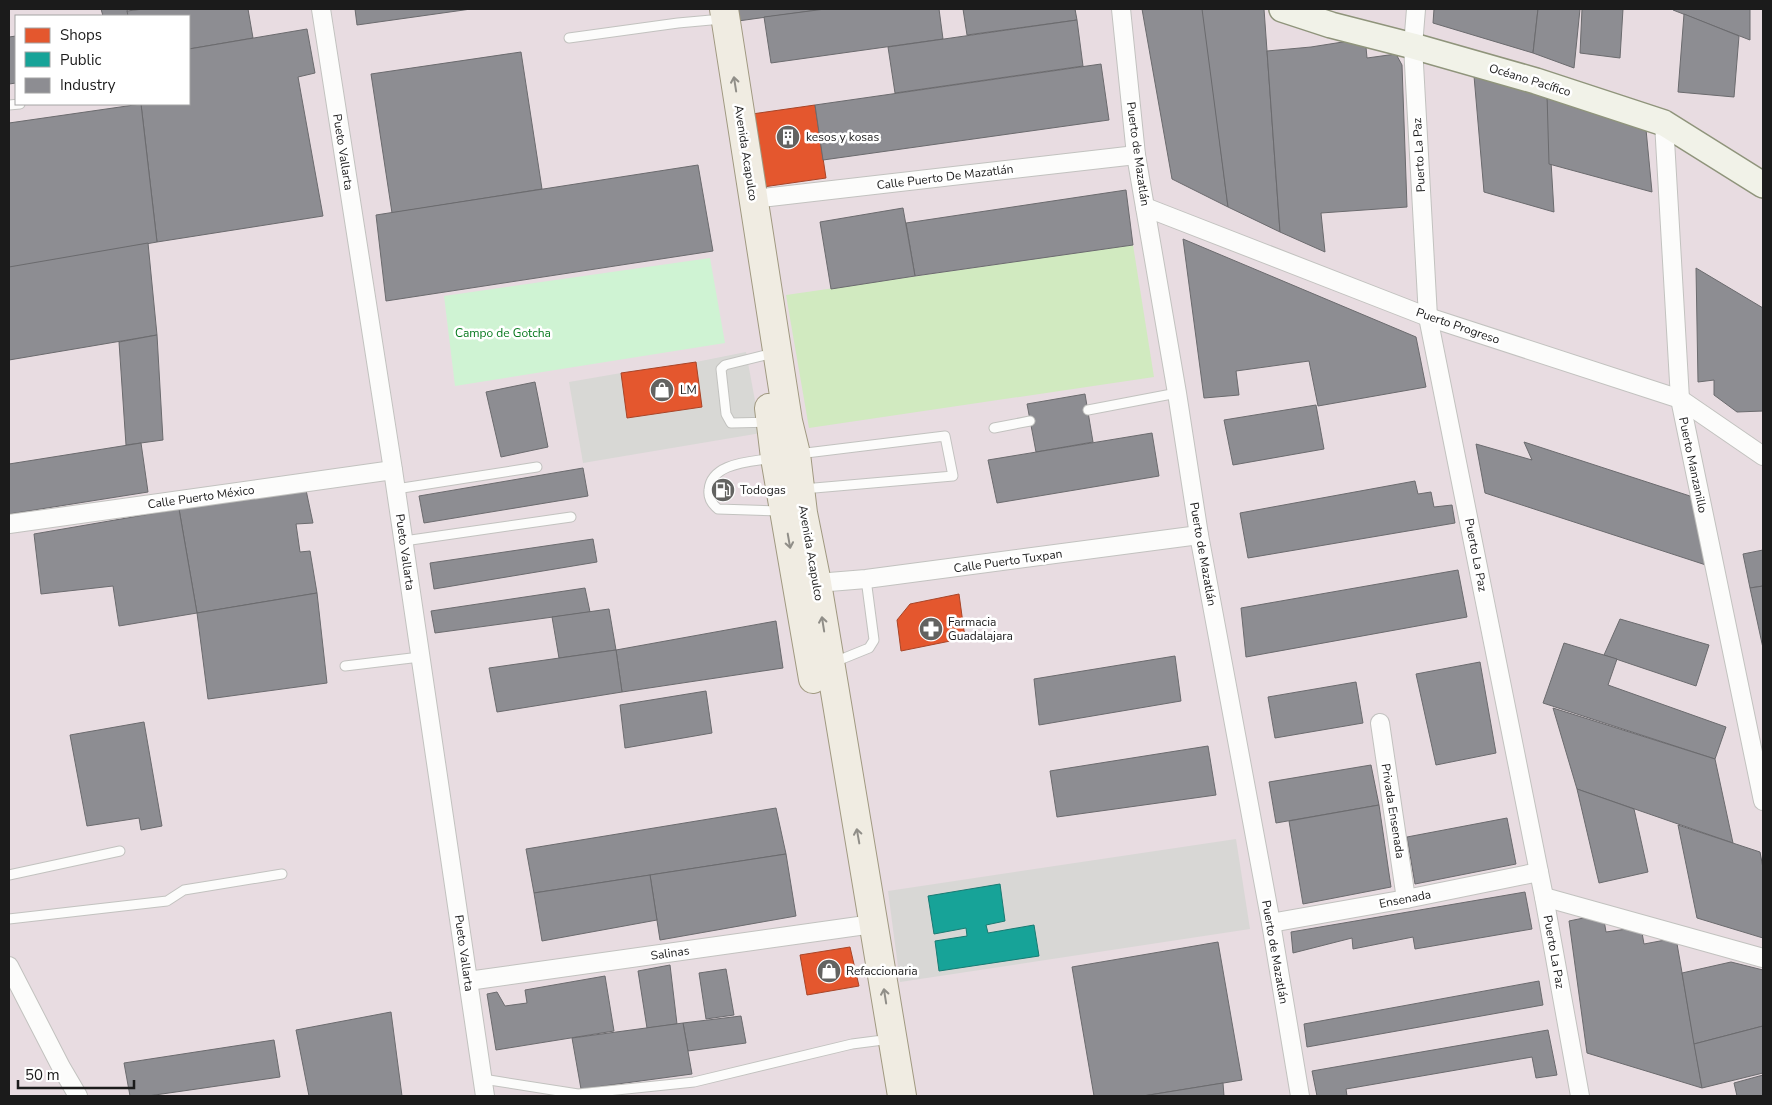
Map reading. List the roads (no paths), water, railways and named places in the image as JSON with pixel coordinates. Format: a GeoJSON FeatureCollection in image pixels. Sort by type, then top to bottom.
{"type":"FeatureCollection","features":[{"type":"Feature","properties":{"kind":"main road","name":"Avenida Acapulco"},"geometry":{"type":"LineString","coordinates":[[715,14],[753,200],[768,354]]}},
{"type":"Feature","properties":{"kind":"main road","name":"Avenida Acapulco"},"geometry":{"type":"LineString","coordinates":[[715,14],[768,354],[796,504],[882,1040],[883,1096]]}},
{"type":"Feature","properties":{"kind":"main road","name":"Avenida Acapulco"},"geometry":{"type":"LineString","coordinates":[[796,504],[817,583],[864,926]]}},
{"type":"Feature","properties":{"kind":"main road","name":"Avenida Acapulco"},"geometry":{"type":"LineString","coordinates":[[882,1040],[902,1096]]}},
{"type":"Feature","properties":{"kind":"street","name":"Pueto Vallarta"},"geometry":{"type":"LineString","coordinates":[[321,9],[404,541],[484,1088]]}},
{"type":"Feature","properties":{"kind":"street","name":"Puerto de Mazatlán"},"geometry":{"type":"LineString","coordinates":[[1120,9],[1136,155],[1177,393],[1199,535],[1271,923],[1300,1096]]}},
{"type":"Feature","properties":{"kind":"street","name":"Océano Pacífico"},"geometry":{"type":"LineString","coordinates":[[1282,9],[1331,26],[1413,46],[1536,81],[1664,123],[1763,185]]}},
{"type":"Feature","properties":{"kind":"street","name":"Puerto La Paz"},"geometry":{"type":"LineString","coordinates":[[1416,9],[1413,46],[1428,317],[1544,897],[1580,1096]]}},
{"type":"Feature","properties":{"kind":"street","name":"Puerto Manzanillo"},"geometry":{"type":"LineString","coordinates":[[1664,123],[1680,399],[1763,801]]}},
{"type":"Feature","properties":{"kind":"street","name":"Calle Puerto De Mazatlán"},"geometry":{"type":"LineString","coordinates":[[753,200],[1136,155]]}},
{"type":"Feature","properties":{"kind":"street","name":"Puerto Progreso"},"geometry":{"type":"LineString","coordinates":[[1145,207],[1428,317],[1680,399],[1763,456]]}},
{"type":"Feature","properties":{"kind":"street","name":"Calle Puerto México"},"geometry":{"type":"LineString","coordinates":[[9,524],[393,470]]}},
{"type":"Feature","properties":{"kind":"street","name":"Calle Puerto Tuxpan"},"geometry":{"type":"LineString","coordinates":[[817,583],[866,580],[1199,535]]}},
{"type":"Feature","properties":{"kind":"street","name":"Privada Ensenada"},"geometry":{"type":"LineString","coordinates":[[1380,724],[1406,899]]}},
{"type":"Feature","properties":{"kind":"street","name":"Ensenada"},"geometry":{"type":"LineString","coordinates":[[1271,923],[1406,899],[1539,872]]}},
{"type":"Feature","properties":{"kind":"street"},"geometry":{"type":"LineString","coordinates":[[1544,897],[1763,958]]}},
{"type":"Feature","properties":{"kind":"street","name":"Salinas"},"geometry":{"type":"LineString","coordinates":[[468,981],[864,926]]}},
{"type":"Feature","properties":{"kind":"street"},"geometry":{"type":"LineString","coordinates":[[9,966],[78,1096]]}},
{"type":"Feature","properties":{"kind":"lane"},"geometry":{"type":"LineString","coordinates":[[568,38],[678,23],[715,14]]}},
{"type":"Feature","properties":{"kind":"lane"},"geometry":{"type":"LineString","coordinates":[[768,354],[725,365],[721,369],[726,414],[731,423],[779,421]]}},
{"type":"Feature","properties":{"kind":"lane"},"geometry":{"type":"LineString","coordinates":[[1088,410],[1177,393]]}},
{"type":"Feature","properties":{"kind":"lane"},"geometry":{"type":"LineString","coordinates":[[994,428],[1030,421]]}},
{"type":"Feature","properties":{"kind":"lane"},"geometry":{"type":"LineString","coordinates":[[945,436],[953,476],[796,504],[718,510],[711,504],[708,491],[711,479],[717,473],[728,467],[786,456],[945,436]]}},
{"type":"Feature","properties":{"kind":"lane"},"geometry":{"type":"LineString","coordinates":[[396,490],[537,467]]}},
{"type":"Feature","properties":{"kind":"lane"},"geometry":{"type":"LineString","coordinates":[[404,541],[571,518]]}},
{"type":"Feature","properties":{"kind":"lane"},"geometry":{"type":"LineString","coordinates":[[829,665],[869,648],[874,640],[866,580]]}},
{"type":"Feature","properties":{"kind":"lane"},"geometry":{"type":"LineString","coordinates":[[345,666],[420,657]]}},
{"type":"Feature","properties":{"kind":"lane"},"geometry":{"type":"LineString","coordinates":[[9,875],[120,850]]}},
{"type":"Feature","properties":{"kind":"lane"},"geometry":{"type":"LineString","coordinates":[[9,919],[167,902],[184,890],[282,874]]}},
{"type":"Feature","properties":{"kind":"lane"},"geometry":{"type":"LineString","coordinates":[[484,1088],[578,1094],[694,1082],[852,1044],[882,1040]]}},
{"type":"Feature","properties":{"kind":"place","name":"kesos y kosas"},"geometry":{"type":"Point","coordinates":[788,137]}},
{"type":"Feature","properties":{"kind":"place","name":"LM"},"geometry":{"type":"Point","coordinates":[662,390]}},
{"type":"Feature","properties":{"kind":"place","name":"Todogas"},"geometry":{"type":"Point","coordinates":[723,490]}},
{"type":"Feature","properties":{"kind":"place","name":"Farmacia Guadalajara"},"geometry":{"type":"Point","coordinates":[931,629]}},
{"type":"Feature","properties":{"kind":"place","name":"Refaccionaria"},"geometry":{"type":"Point","coordinates":[829,971]}},
{"type":"Feature","properties":{"kind":"park label","name":"Campo de Gotcha"},"geometry":{"type":"Point","coordinates":[503,333]}}]}
